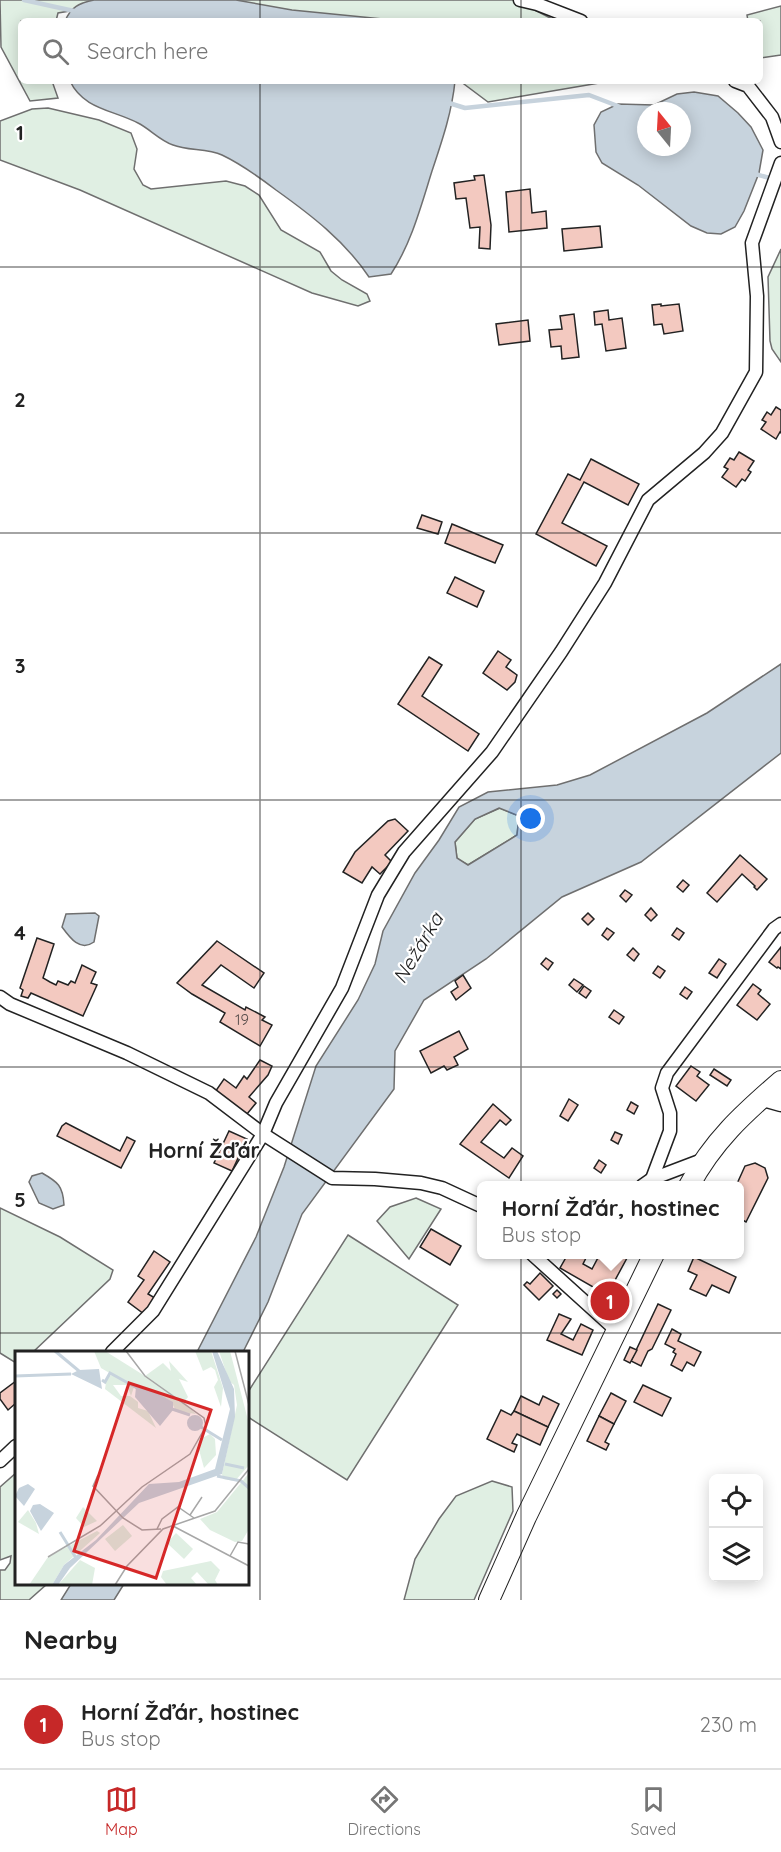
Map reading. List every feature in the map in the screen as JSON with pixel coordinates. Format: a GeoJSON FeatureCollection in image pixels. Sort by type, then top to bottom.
{"type":"FeatureCollection","features":[{"type":"Feature","properties":{"kind":"main road"},"geometry":{"type":"LineString","coordinates":[[690,1181],[702,1160],[743,1114],[772,1099],[781,1082]]}},
{"type":"Feature","properties":{"kind":"main road"},"geometry":{"type":"LineString","coordinates":[[489,1600],[525,1517],[652,1259]]}},
{"type":"Feature","properties":{"kind":"street"},"geometry":{"type":"LineString","coordinates":[[519,0],[537,4],[572,18]]}},
{"type":"Feature","properties":{"kind":"street"},"geometry":{"type":"LineString","coordinates":[[743,84],[748,86],[772,117],[781,142]]}},
{"type":"Feature","properties":{"kind":"street"},"geometry":{"type":"LineString","coordinates":[[114,1351],[153,1311],[263,1134],[276,1103],[342,988],[378,895],[404,852],[498,743],[605,583],[648,500],[704,453],[722,433],[756,372],[757,296],[752,243],[781,163]]}},
{"type":"Feature","properties":{"kind":"street"},"geometry":{"type":"LineString","coordinates":[[647,1181],[670,1131],[670,1113],[662,1088],[667,1073],[774,928],[781,924]]}},
{"type":"Feature","properties":{"kind":"street"},"geometry":{"type":"LineString","coordinates":[[0,997],[10,1004],[127,1053],[209,1094],[263,1134],[332,1178],[421,1183],[442,1188],[477,1204]]}},
{"type":"Feature","properties":{"kind":"street"},"geometry":{"type":"LineString","coordinates":[[650,1181],[702,1160]]}},
{"type":"Feature","properties":{"kind":"street"},"geometry":{"type":"LineString","coordinates":[[542,1259],[617,1331]]}},
{"type":"Feature","properties":{"kind":"street"},"geometry":{"type":"LineString","coordinates":[[0,1461],[15,1447]]}},
{"type":"Feature","properties":{"kind":"green space"},"geometry":{"type":"Polygon","coordinates":[[[0,0],[137,0],[58,13],[57,18],[18,18],[18,79],[1,47],[0,0]]]}},
{"type":"Feature","properties":{"kind":"green space"},"geometry":{"type":"Polygon","coordinates":[[[205,0],[527,0],[525,5],[550,18],[314,18],[205,0]]]}},
{"type":"Feature","properties":{"kind":"green space"},"geometry":{"type":"Polygon","coordinates":[[[781,6],[781,55],[763,58],[763,18],[748,18],[747,15],[781,6]]]}},
{"type":"Feature","properties":{"kind":"green space"},"geometry":{"type":"Polygon","coordinates":[[[21,84],[53,84],[58,98],[30,101],[21,84]]]}},
{"type":"Feature","properties":{"kind":"green space"},"geometry":{"type":"Polygon","coordinates":[[[464,84],[593,84],[488,102],[464,84]]]}},
{"type":"Feature","properties":{"kind":"green space"},"geometry":{"type":"Polygon","coordinates":[[[48,108],[99,120],[131,133],[137,149],[134,169],[143,185],[151,189],[226,181],[245,186],[259,195],[281,230],[320,252],[331,271],[367,294],[370,301],[358,306],[312,293],[80,190],[0,160],[0,121],[32,109],[48,108]]]}},
{"type":"Feature","properties":{"kind":"green space"},"geometry":{"type":"Polygon","coordinates":[[[781,249],[781,362],[772,349],[770,341],[768,277],[781,249]]]}},
{"type":"Feature","properties":{"kind":"green space"},"geometry":{"type":"Polygon","coordinates":[[[500,808],[519,816],[517,835],[468,865],[457,859],[455,842],[475,819],[500,808]]]}},
{"type":"Feature","properties":{"kind":"green space"},"geometry":{"type":"Polygon","coordinates":[[[416,1198],[441,1209],[409,1259],[377,1221],[390,1207],[416,1198]]]}},
{"type":"Feature","properties":{"kind":"green space"},"geometry":{"type":"Polygon","coordinates":[[[0,1208],[60,1237],[113,1270],[110,1279],[34,1351],[15,1351],[15,1362],[0,1353],[0,1208]]]}},
{"type":"Feature","properties":{"kind":"green space"},"geometry":{"type":"Polygon","coordinates":[[[348,1235],[458,1305],[347,1480],[249,1418],[249,1390],[348,1235]]]}},
{"type":"Feature","properties":{"kind":"green space"},"geometry":{"type":"Polygon","coordinates":[[[15,1474],[15,1585],[46,1585],[29,1600],[0,1600],[0,1570],[5,1570],[10,1563],[11,1556],[0,1560],[0,1487],[15,1474]]]}},
{"type":"Feature","properties":{"kind":"green space"},"geometry":{"type":"Polygon","coordinates":[[[492,1481],[512,1487],[513,1511],[474,1600],[404,1600],[415,1559],[456,1496],[492,1481]]]}},
{"type":"Feature","properties":{"kind":"water"},"geometry":{"type":"Polygon","coordinates":[[[94,0],[236,0],[292,10],[373,18],[67,18],[76,6],[94,0]]]}},
{"type":"Feature","properties":{"kind":"water"},"geometry":{"type":"Polygon","coordinates":[[[72,84],[455,84],[443,138],[410,237],[391,274],[369,277],[327,229],[250,171],[216,153],[168,143],[138,123],[91,103],[72,84]]]}},
{"type":"Feature","properties":{"kind":"water"},"geometry":{"type":"Polygon","coordinates":[[[694,92],[718,96],[751,127],[763,150],[759,173],[735,227],[721,234],[707,233],[691,226],[638,185],[602,163],[596,152],[594,125],[601,112],[618,104],[637,105],[637,156],[691,156],[691,102],[660,102],[677,94],[694,92]]]}},
{"type":"Feature","properties":{"kind":"water","name":"Nežárka"},"geometry":{"type":"Polygon","coordinates":[[[781,664],[781,753],[641,862],[562,897],[486,959],[424,1000],[395,1051],[394,1089],[302,1214],[268,1302],[244,1351],[198,1351],[256,1237],[284,1167],[316,1066],[358,1000],[375,964],[383,931],[415,873],[459,807],[488,792],[557,785],[590,775],[707,713],[781,664]],[[499,808],[475,819],[455,842],[457,858],[468,865],[517,835],[519,816],[499,808]]]}},
{"type":"Feature","properties":{"kind":"water"},"geometry":{"type":"Polygon","coordinates":[[[95,913],[99,916],[94,942],[89,945],[80,945],[62,927],[66,914],[95,913]]]}},
{"type":"Feature","properties":{"kind":"water"},"geometry":{"type":"Polygon","coordinates":[[[42,1173],[59,1185],[64,1205],[53,1209],[39,1203],[29,1182],[32,1176],[42,1173]]]}},
{"type":"Feature","properties":{"kind":"water"},"geometry":{"type":"Polygon","coordinates":[[[70,1585],[123,1585],[114,1600],[61,1600],[70,1585]]]}},
{"type":"Feature","properties":{"kind":"building"},"geometry":{"type":"Polygon","coordinates":[[[484,175],[491,225],[490,249],[479,248],[480,227],[470,228],[466,198],[456,199],[454,183],[475,180],[474,176],[484,175]]]}},
{"type":"Feature","properties":{"kind":"building"},"geometry":{"type":"Polygon","coordinates":[[[530,189],[532,213],[546,211],[547,228],[509,232],[506,192],[530,189]]]}},
{"type":"Feature","properties":{"kind":"building"},"geometry":{"type":"Polygon","coordinates":[[[600,226],[602,247],[564,251],[562,229],[600,226]]]}},
{"type":"Feature","properties":{"kind":"building"},"geometry":{"type":"Polygon","coordinates":[[[661,304],[661,306],[679,304],[683,331],[664,334],[662,324],[654,325],[652,305],[661,304]]]}},
{"type":"Feature","properties":{"kind":"building"},"geometry":{"type":"Polygon","coordinates":[[[608,310],[609,320],[622,318],[626,348],[606,351],[602,324],[595,325],[594,312],[608,310]]]}},
{"type":"Feature","properties":{"kind":"building"},"geometry":{"type":"Polygon","coordinates":[[[574,314],[579,357],[562,359],[561,346],[551,347],[549,330],[562,329],[560,316],[574,314]]]}},
{"type":"Feature","properties":{"kind":"building"},"geometry":{"type":"Polygon","coordinates":[[[528,320],[530,341],[499,345],[496,324],[528,320]]]}},
{"type":"Feature","properties":{"kind":"building"},"geometry":{"type":"Polygon","coordinates":[[[776,407],[781,410],[781,433],[776,439],[761,429],[766,422],[762,420],[767,412],[771,415],[776,407]]]}},
{"type":"Feature","properties":{"kind":"building"},"geometry":{"type":"Polygon","coordinates":[[[739,452],[754,461],[745,481],[742,479],[736,487],[722,477],[728,469],[724,467],[730,458],[734,460],[739,452]]]}},
{"type":"Feature","properties":{"kind":"building"},"geometry":{"type":"Polygon","coordinates":[[[591,459],[639,484],[628,505],[584,482],[562,523],[607,546],[596,566],[536,534],[568,474],[580,480],[591,459]]]}},
{"type":"Feature","properties":{"kind":"building"},"geometry":{"type":"Polygon","coordinates":[[[422,515],[442,522],[438,534],[417,528],[422,515]]]}},
{"type":"Feature","properties":{"kind":"building"},"geometry":{"type":"Polygon","coordinates":[[[452,524],[503,545],[495,563],[445,543],[452,524]]]}},
{"type":"Feature","properties":{"kind":"building"},"geometry":{"type":"Polygon","coordinates":[[[455,577],[484,591],[477,607],[447,593],[455,577]]]}},
{"type":"Feature","properties":{"kind":"building"},"geometry":{"type":"Polygon","coordinates":[[[498,651],[511,660],[506,667],[517,675],[515,682],[507,690],[483,673],[498,651]]]}},
{"type":"Feature","properties":{"kind":"building"},"geometry":{"type":"Polygon","coordinates":[[[429,657],[442,665],[422,696],[479,734],[468,751],[398,704],[429,657]]]}},
{"type":"Feature","properties":{"kind":"building"},"geometry":{"type":"Polygon","coordinates":[[[395,819],[408,831],[385,855],[392,862],[380,874],[372,867],[362,883],[343,872],[355,852],[388,821],[395,819]]]}},
{"type":"Feature","properties":{"kind":"building"},"geometry":{"type":"Polygon","coordinates":[[[740,855],[767,879],[757,890],[742,874],[717,902],[707,893],[740,855]]]}},
{"type":"Feature","properties":{"kind":"building"},"geometry":{"type":"Polygon","coordinates":[[[683,880],[689,885],[683,892],[677,887],[683,880]]]}},
{"type":"Feature","properties":{"kind":"building"},"geometry":{"type":"Polygon","coordinates":[[[625,890],[632,895],[626,902],[620,896],[625,890]]]}},
{"type":"Feature","properties":{"kind":"building"},"geometry":{"type":"Polygon","coordinates":[[[651,908],[657,915],[651,921],[645,915],[651,908]]]}},
{"type":"Feature","properties":{"kind":"building"},"geometry":{"type":"Polygon","coordinates":[[[588,913],[594,919],[588,925],[582,919],[588,913]]]}},
{"type":"Feature","properties":{"kind":"building"},"geometry":{"type":"Polygon","coordinates":[[[607,928],[614,933],[608,940],[602,935],[607,928]]]}},
{"type":"Feature","properties":{"kind":"building"},"geometry":{"type":"Polygon","coordinates":[[[677,928],[684,933],[679,940],[672,935],[677,928]]]}},
{"type":"Feature","properties":{"kind":"building"},"geometry":{"type":"Polygon","coordinates":[[[37,938],[54,944],[43,978],[56,985],[58,981],[68,985],[71,981],[75,983],[82,965],[96,972],[91,983],[97,985],[83,1016],[31,993],[28,998],[21,996],[23,990],[20,988],[37,938]]]}},
{"type":"Feature","properties":{"kind":"building"},"geometry":{"type":"Polygon","coordinates":[[[217,941],[264,973],[254,988],[221,965],[202,985],[245,1010],[246,1007],[265,1017],[262,1020],[272,1025],[260,1046],[220,1022],[225,1013],[177,983],[217,941]]]}},
{"type":"Feature","properties":{"kind":"building"},"geometry":{"type":"Polygon","coordinates":[[[781,947],[781,969],[769,962],[781,947]]]}},
{"type":"Feature","properties":{"kind":"building"},"geometry":{"type":"Polygon","coordinates":[[[633,948],[639,954],[634,961],[627,955],[633,948]]]}},
{"type":"Feature","properties":{"kind":"building"},"geometry":{"type":"Polygon","coordinates":[[[546,958],[553,963],[548,970],[541,964],[546,958]]]}},
{"type":"Feature","properties":{"kind":"building"},"geometry":{"type":"Polygon","coordinates":[[[719,959],[726,964],[717,978],[709,973],[719,959]]]}},
{"type":"Feature","properties":{"kind":"building"},"geometry":{"type":"Polygon","coordinates":[[[658,966],[665,971],[660,978],[653,973],[658,966]]]}},
{"type":"Feature","properties":{"kind":"building"},"geometry":{"type":"Polygon","coordinates":[[[463,975],[471,988],[456,1000],[451,992],[458,987],[455,981],[463,975]]]}},
{"type":"Feature","properties":{"kind":"building"},"geometry":{"type":"Polygon","coordinates":[[[574,979],[583,985],[577,992],[569,985],[574,979]]]}},
{"type":"Feature","properties":{"kind":"building"},"geometry":{"type":"Polygon","coordinates":[[[753,984],[761,990],[758,994],[770,1004],[757,1020],[737,1005],[753,984]]]}},
{"type":"Feature","properties":{"kind":"building"},"geometry":{"type":"Polygon","coordinates":[[[584,986],[591,991],[586,998],[579,993],[584,986]]]}},
{"type":"Feature","properties":{"kind":"building"},"geometry":{"type":"Polygon","coordinates":[[[685,987],[692,992],[687,999],[680,994],[685,987]]]}},
{"type":"Feature","properties":{"kind":"building"},"geometry":{"type":"Polygon","coordinates":[[[614,1010],[624,1017],[619,1024],[609,1017],[614,1010]]]}},
{"type":"Feature","properties":{"kind":"building"},"geometry":{"type":"Polygon","coordinates":[[[459,1031],[468,1049],[454,1057],[458,1065],[447,1070],[444,1066],[431,1073],[420,1051],[459,1031]]]}},
{"type":"Feature","properties":{"kind":"building"},"geometry":{"type":"Polygon","coordinates":[[[260,1060],[272,1066],[268,1075],[249,1097],[256,1103],[247,1114],[215,1092],[224,1079],[236,1088],[244,1076],[247,1079],[260,1060]]]}},
{"type":"Feature","properties":{"kind":"building"},"geometry":{"type":"Polygon","coordinates":[[[691,1066],[700,1072],[697,1076],[709,1085],[696,1101],[676,1086],[691,1066]]]}},
{"type":"Feature","properties":{"kind":"building"},"geometry":{"type":"Polygon","coordinates":[[[714,1069],[731,1080],[727,1086],[710,1075],[714,1069]]]}},
{"type":"Feature","properties":{"kind":"building"},"geometry":{"type":"Polygon","coordinates":[[[569,1099],[578,1105],[568,1121],[560,1116],[569,1099]]]}},
{"type":"Feature","properties":{"kind":"building"},"geometry":{"type":"Polygon","coordinates":[[[631,1102],[638,1106],[634,1114],[627,1110],[631,1102]]]}},
{"type":"Feature","properties":{"kind":"building"},"geometry":{"type":"Polygon","coordinates":[[[493,1104],[511,1120],[506,1125],[500,1120],[481,1142],[504,1158],[512,1148],[523,1156],[509,1178],[460,1144],[493,1104]]]}},
{"type":"Feature","properties":{"kind":"building"},"geometry":{"type":"Polygon","coordinates":[[[66,1123],[120,1151],[127,1137],[135,1141],[121,1168],[57,1136],[66,1123]]]}},
{"type":"Feature","properties":{"kind":"building"},"geometry":{"type":"Polygon","coordinates":[[[229,1131],[247,1139],[232,1171],[214,1163],[229,1131]]]}},
{"type":"Feature","properties":{"kind":"building"},"geometry":{"type":"Polygon","coordinates":[[[615,1132],[622,1135],[618,1144],[611,1140],[615,1132]]]}},
{"type":"Feature","properties":{"kind":"building"},"geometry":{"type":"Polygon","coordinates":[[[599,1160],[606,1165],[601,1173],[594,1168],[599,1160]]]}},
{"type":"Feature","properties":{"kind":"building"},"geometry":{"type":"Polygon","coordinates":[[[755,1163],[765,1168],[768,1178],[746,1222],[744,1221],[744,1181],[738,1181],[745,1166],[755,1163]]]}},
{"type":"Feature","properties":{"kind":"building"},"geometry":{"type":"Polygon","coordinates":[[[431,1229],[461,1246],[450,1265],[420,1247],[431,1229]]]}},
{"type":"Feature","properties":{"kind":"building"},"geometry":{"type":"Polygon","coordinates":[[[154,1251],[170,1262],[148,1294],[155,1298],[144,1314],[128,1302],[144,1280],[138,1276],[154,1251]]]}},
{"type":"Feature","properties":{"kind":"building"},"geometry":{"type":"Polygon","coordinates":[[[565,1259],[586,1259],[583,1264],[592,1269],[597,1259],[626,1259],[607,1295],[560,1268],[565,1259]]]}},
{"type":"Feature","properties":{"kind":"building"},"geometry":{"type":"Polygon","coordinates":[[[693,1259],[698,1259],[736,1277],[729,1293],[712,1285],[706,1296],[690,1289],[697,1275],[688,1271],[693,1259]]]}},
{"type":"Feature","properties":{"kind":"building"},"geometry":{"type":"Polygon","coordinates":[[[540,1273],[553,1286],[539,1300],[524,1285],[527,1282],[530,1284],[540,1273]]]}},
{"type":"Feature","properties":{"kind":"building"},"geometry":{"type":"Polygon","coordinates":[[[557,1290],[561,1294],[557,1298],[553,1294],[557,1290]]]}},
{"type":"Feature","properties":{"kind":"building"},"geometry":{"type":"Polygon","coordinates":[[[658,1304],[671,1310],[641,1366],[631,1361],[658,1304]]]}},
{"type":"Feature","properties":{"kind":"building"},"geometry":{"type":"Polygon","coordinates":[[[559,1314],[571,1319],[561,1334],[573,1340],[581,1324],[593,1330],[582,1355],[547,1340],[559,1314]]]}},
{"type":"Feature","properties":{"kind":"building"},"geometry":{"type":"Polygon","coordinates":[[[672,1329],[681,1334],[678,1341],[701,1352],[694,1366],[687,1362],[682,1371],[671,1365],[676,1354],[673,1352],[675,1349],[665,1344],[672,1329]]]}},
{"type":"Feature","properties":{"kind":"building"},"geometry":{"type":"Polygon","coordinates":[[[630,1347],[637,1350],[630,1363],[624,1360],[630,1347]]]}},
{"type":"Feature","properties":{"kind":"building"},"geometry":{"type":"Polygon","coordinates":[[[15,1382],[15,1404],[8,1410],[0,1399],[0,1393],[15,1382]]]}},
{"type":"Feature","properties":{"kind":"building"},"geometry":{"type":"Polygon","coordinates":[[[643,1385],[671,1398],[662,1416],[634,1402],[643,1385]]]}},
{"type":"Feature","properties":{"kind":"building"},"geometry":{"type":"Polygon","coordinates":[[[611,1393],[626,1401],[614,1424],[599,1416],[611,1393]]]}},
{"type":"Feature","properties":{"kind":"building"},"geometry":{"type":"Polygon","coordinates":[[[521,1396],[539,1405],[543,1396],[559,1404],[548,1427],[514,1411],[521,1396]]]}},
{"type":"Feature","properties":{"kind":"building"},"geometry":{"type":"Polygon","coordinates":[[[501,1410],[511,1415],[514,1411],[548,1427],[540,1445],[517,1434],[512,1443],[517,1445],[514,1452],[487,1439],[501,1410]]]}},
{"type":"Feature","properties":{"kind":"building"},"geometry":{"type":"Polygon","coordinates":[[[599,1416],[614,1424],[605,1442],[609,1444],[606,1450],[587,1441],[599,1416]]]}},
{"type":"Feature","properties":{"kind":"waterway"},"geometry":{"type":"LineString","coordinates":[[24,0],[74,11]]}},
{"type":"Feature","properties":{"kind":"waterway"},"geometry":{"type":"LineString","coordinates":[[449,103],[465,108],[589,95],[623,108]]}},
{"type":"Feature","properties":{"kind":"waterway"},"geometry":{"type":"LineString","coordinates":[[755,174],[773,179]]}},
{"type":"Feature","properties":{"kind":"place","name":"Horní Žďár, hostinec"},"geometry":{"type":"Point","coordinates":[610,1301]}},
{"type":"Feature","properties":{"kind":"district","name":"Horní Žďár"},"geometry":{"type":"Point","coordinates":[204,1151]}}]}
